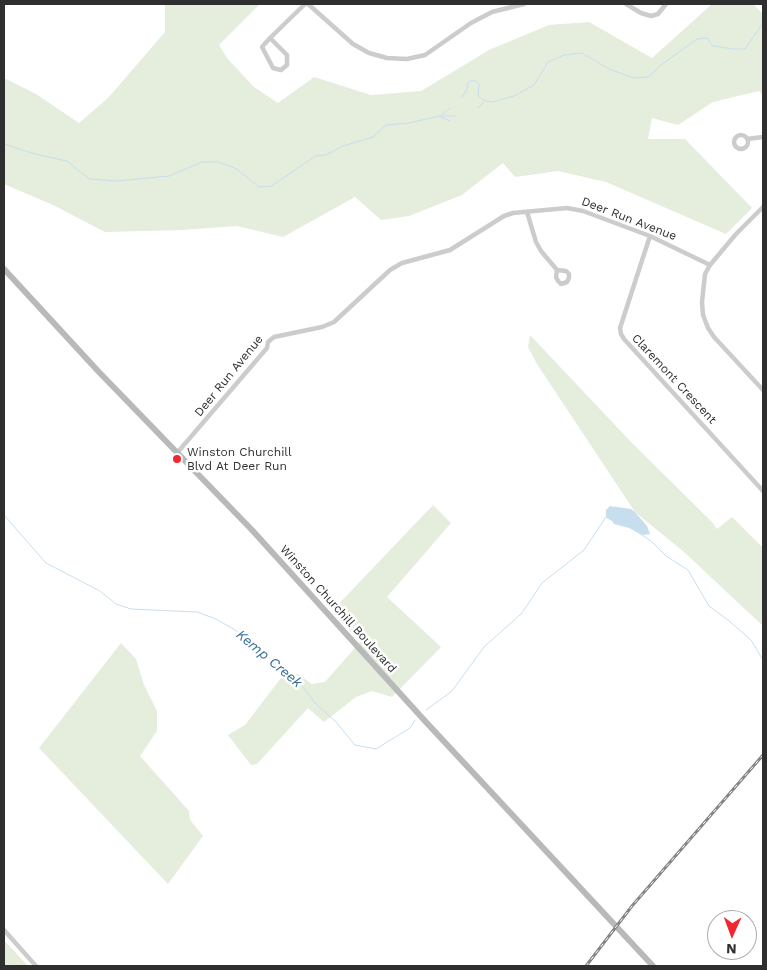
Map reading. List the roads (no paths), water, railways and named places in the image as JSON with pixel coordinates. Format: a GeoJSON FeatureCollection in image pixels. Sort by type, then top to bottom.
{"type":"FeatureCollection","features":[{"type":"Feature","properties":{"kind":"main road","name":"Winston Churchill Boulevard"},"geometry":{"type":"LineString","coordinates":[[4,269],[98,371],[252,530],[450,748],[653,966]]}},
{"type":"Feature","properties":{"kind":"street"},"geometry":{"type":"LineString","coordinates":[[270,38],[286,55],[287,65],[281,70],[273,68],[262,47],[270,38],[306,4],[353,44],[369,53],[387,58],[407,59],[425,55],[471,23],[492,12],[524,4]]}},
{"type":"Feature","properties":{"kind":"street"},"geometry":{"type":"LineString","coordinates":[[626,4],[641,13],[651,16],[658,14],[666,4]]}},
{"type":"Feature","properties":{"kind":"street"},"geometry":{"type":"LineString","coordinates":[[747,140],[763,137]]}},
{"type":"Feature","properties":{"kind":"street"},"geometry":{"type":"LineString","coordinates":[[763,207],[736,234],[710,265],[705,274],[702,294],[703,315],[708,328],[763,390]]}},
{"type":"Feature","properties":{"kind":"street","name":"Deer Run Avenue"},"geometry":{"type":"LineString","coordinates":[[177,453],[267,348],[268,342],[274,337],[334,322],[390,270],[402,264],[450,250],[504,216],[574,208],[650,236],[710,265]]}},
{"type":"Feature","properties":{"kind":"street"},"geometry":{"type":"LineString","coordinates":[[527,212],[536,242],[557,270]]}},
{"type":"Feature","properties":{"kind":"street","name":"Claremont Crescent"},"geometry":{"type":"LineString","coordinates":[[650,236],[620,328],[621,334],[624,340],[763,491]]}},
{"type":"Feature","properties":{"kind":"street"},"geometry":{"type":"LineString","coordinates":[[4,930],[36,966]]}},
{"type":"Feature","properties":{"kind":"water"},"geometry":{"type":"Polygon","coordinates":[[[610,506],[631,509],[647,526],[650,534],[643,535],[629,528],[614,524],[606,517],[606,510],[610,506]]]}},
{"type":"Feature","properties":{"kind":"waterway"},"geometry":{"type":"LineString","coordinates":[[462,97],[468,83],[474,80],[479,84],[478,96],[485,101],[492,102],[514,96],[534,85],[548,62],[564,55],[582,53],[609,69],[634,78],[648,77],[661,65],[697,39],[707,38],[713,46],[745,49],[763,23]]}},
{"type":"Feature","properties":{"kind":"waterway"},"geometry":{"type":"LineString","coordinates":[[478,108],[484,102]]}},
{"type":"Feature","properties":{"kind":"waterway"},"geometry":{"type":"LineString","coordinates":[[4,144],[35,154],[67,161],[89,179],[117,181],[169,176],[202,162],[218,162],[235,168],[259,187],[272,186],[315,156],[326,155],[343,146],[373,137],[386,125],[409,123],[440,116],[450,108]]}},
{"type":"Feature","properties":{"kind":"waterway"},"geometry":{"type":"LineString","coordinates":[[441,116],[455,116]]}},
{"type":"Feature","properties":{"kind":"waterway"},"geometry":{"type":"LineString","coordinates":[[441,117],[450,121]]}},
{"type":"Feature","properties":{"kind":"waterway","name":"Kemp Creek"},"geometry":{"type":"LineString","coordinates":[[4,515],[46,563],[100,591],[116,604],[131,609],[197,612],[216,619],[235,630],[299,682],[315,703],[336,722],[355,745],[376,749],[410,728],[415,720]]}},
{"type":"Feature","properties":{"kind":"waterway","name":"Kemp Creek"},"geometry":{"type":"LineString","coordinates":[[426,710],[452,691],[484,647],[522,613],[542,583],[584,550],[606,517],[611,520]]}},
{"type":"Feature","properties":{"kind":"waterway","name":"Kemp Creek"},"geometry":{"type":"LineString","coordinates":[[634,530],[651,541],[666,556],[688,570],[709,606],[751,640],[763,660]]}},
{"type":"Feature","properties":{"kind":"railway"},"geometry":{"type":"LineString","coordinates":[[586,966],[632,906],[763,755]]}},
{"type":"Feature","properties":{"kind":"place","name":"Winston Churchill Blvd At Deer Run"},"geometry":{"type":"Point","coordinates":[177,459]}}]}
